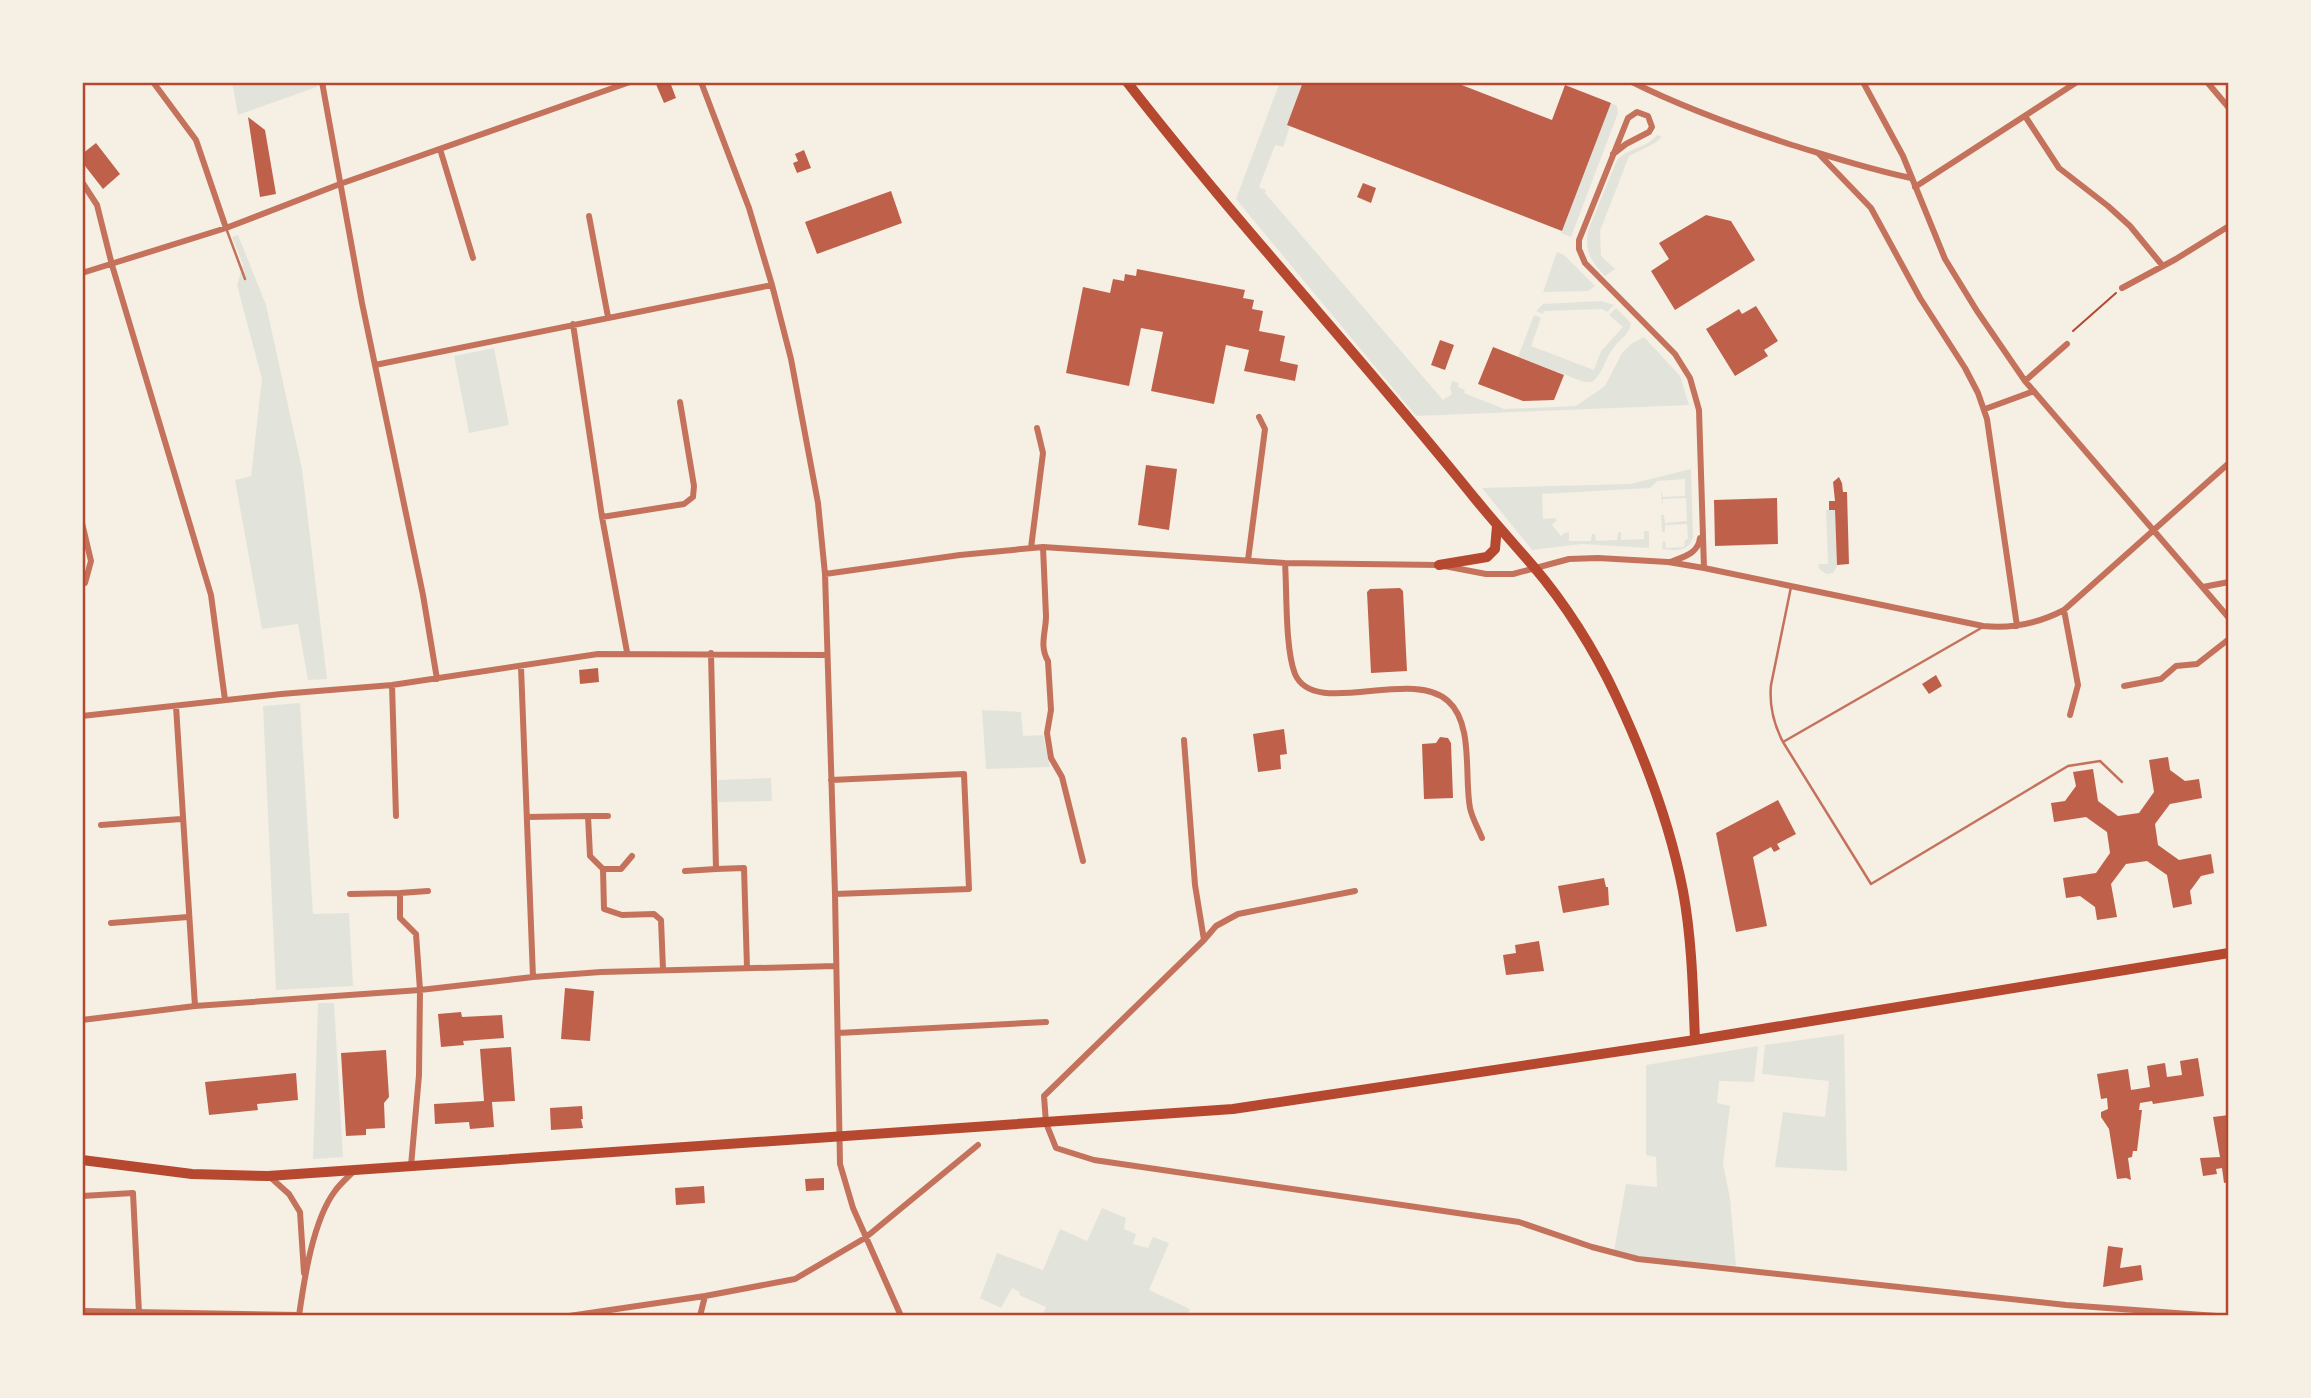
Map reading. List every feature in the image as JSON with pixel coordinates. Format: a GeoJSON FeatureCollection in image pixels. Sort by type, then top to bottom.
{"type":"FeatureCollection","features":[{"type":"Feature","properties":{"kind":"main road"},"geometry":{"type":"LineString","coordinates":[[1127,82],[1180,150],[1535,568],[1585,639],[1616,696],[1653,783],[1675,856],[1690,940],[1695,1040]]}},
{"type":"Feature","properties":{"kind":"main road"},"geometry":{"type":"LineString","coordinates":[[1439,565],[1487,557],[1495,549],[1497,525]]}},
{"type":"Feature","properties":{"kind":"main road"},"geometry":{"type":"LineString","coordinates":[[82,1160],[192,1174],[268,1176],[1233,1110],[1695,1040],[2229,953]]}},
{"type":"Feature","properties":{"kind":"street"},"geometry":{"type":"LineString","coordinates":[[153,82],[196,140],[226,228]]}},
{"type":"Feature","properties":{"kind":"street"},"geometry":{"type":"LineString","coordinates":[[322,82],[375,365],[423,595],[437,679]]}},
{"type":"Feature","properties":{"kind":"street"},"geometry":{"type":"LineString","coordinates":[[82,273],[226,228],[340,184],[630,82]]}},
{"type":"Feature","properties":{"kind":"street"},"geometry":{"type":"LineString","coordinates":[[701,82],[748,208],[772,285],[791,359],[816,490],[825,574],[838,1033],[837,1138],[847,1192],[901,1316]]}},
{"type":"Feature","properties":{"kind":"street"},"geometry":{"type":"LineString","coordinates":[[1632,82],[1699,113],[1883,173],[1911,178]]}},
{"type":"Feature","properties":{"kind":"street"},"geometry":{"type":"LineString","coordinates":[[1915,187],[2077,82]]}},
{"type":"Feature","properties":{"kind":"street"},"geometry":{"type":"LineString","coordinates":[[2207,82],[2229,108]]}},
{"type":"Feature","properties":{"kind":"street"},"geometry":{"type":"LineString","coordinates":[[1865,83],[1903,156],[1945,259],[2025,381],[2229,618]]}},
{"type":"Feature","properties":{"kind":"street"},"geometry":{"type":"LineString","coordinates":[[1613,154],[1649,132],[1651,121],[1648,116],[1637,112],[1628,118],[1613,154],[1579,240],[1579,248],[1585,263],[1675,354],[1690,377],[1699,410],[1704,568]]}},
{"type":"Feature","properties":{"kind":"street"},"geometry":{"type":"LineString","coordinates":[[2025,116],[2059,168],[2130,226],[2162,265]]}},
{"type":"Feature","properties":{"kind":"street"},"geometry":{"type":"LineString","coordinates":[[440,149],[474,258]]}},
{"type":"Feature","properties":{"kind":"street"},"geometry":{"type":"LineString","coordinates":[[1818,153],[1871,208],[1920,298],[1965,368],[1985,409],[2017,626]]}},
{"type":"Feature","properties":{"kind":"street"},"geometry":{"type":"LineString","coordinates":[[82,182],[97,205],[211,595],[225,700]]}},
{"type":"Feature","properties":{"kind":"street"},"geometry":{"type":"LineString","coordinates":[[589,216],[608,317]]}},
{"type":"Feature","properties":{"kind":"street"},"geometry":{"type":"LineString","coordinates":[[2122,288],[2229,226]]}},
{"type":"Feature","properties":{"kind":"street"},"geometry":{"type":"LineString","coordinates":[[375,365],[772,285]]}},
{"type":"Feature","properties":{"kind":"street"},"geometry":{"type":"LineString","coordinates":[[573,324],[602,517],[627,652]]}},
{"type":"Feature","properties":{"kind":"street"},"geometry":{"type":"LineString","coordinates":[[2025,381],[2067,344]]}},
{"type":"Feature","properties":{"kind":"street"},"geometry":{"type":"LineString","coordinates":[[1985,409],[2034,390]]}},
{"type":"Feature","properties":{"kind":"street"},"geometry":{"type":"LineString","coordinates":[[602,517],[684,503],[693,497],[694,486],[680,402]]}},
{"type":"Feature","properties":{"kind":"street"},"geometry":{"type":"LineString","coordinates":[[1248,560],[1265,429],[1259,417]]}},
{"type":"Feature","properties":{"kind":"street"},"geometry":{"type":"LineString","coordinates":[[1031,548],[1043,453],[1037,428]]}},
{"type":"Feature","properties":{"kind":"street"},"geometry":{"type":"LineString","coordinates":[[825,574],[1043,547],[1285,563],[1439,565],[1486,574],[1513,574],[1569,559],[1598,558],[1668,562],[1983,626],[2017,626],[2051,617],[2064,610],[2229,463]]}},
{"type":"Feature","properties":{"kind":"street"},"geometry":{"type":"LineString","coordinates":[[82,523],[91,561],[85,583]]}},
{"type":"Feature","properties":{"kind":"street"},"geometry":{"type":"LineString","coordinates":[[1668,562],[1695,550],[1699,545],[1702,526]]}},
{"type":"Feature","properties":{"kind":"street"},"geometry":{"type":"LineString","coordinates":[[1043,547],[1046,622],[1043,635],[1044,655],[1048,661],[1051,710],[1047,733],[1051,758],[1062,777],[1083,861]]}},
{"type":"Feature","properties":{"kind":"street"},"geometry":{"type":"LineString","coordinates":[[1285,563],[1290,656],[1300,683],[1310,690],[1328,693],[1418,688],[1436,692],[1450,702],[1459,715],[1465,741],[1470,811],[1482,838]]}},
{"type":"Feature","properties":{"kind":"street"},"geometry":{"type":"LineString","coordinates":[[2203,587],[2229,582]]}},
{"type":"Feature","properties":{"kind":"street"},"geometry":{"type":"LineString","coordinates":[[2064,610],[2078,685],[2070,715]]}},
{"type":"Feature","properties":{"kind":"street"},"geometry":{"type":"LineString","coordinates":[[2124,686],[2161,679],[2176,666],[2197,664],[2229,639]]}},
{"type":"Feature","properties":{"kind":"street"},"geometry":{"type":"LineString","coordinates":[[82,716],[392,685],[575,657],[627,652],[827,654]]}},
{"type":"Feature","properties":{"kind":"street"},"geometry":{"type":"LineString","coordinates":[[711,653],[716,869]]}},
{"type":"Feature","properties":{"kind":"street"},"geometry":{"type":"LineString","coordinates":[[521,667],[533,977]]}},
{"type":"Feature","properties":{"kind":"street"},"geometry":{"type":"LineString","coordinates":[[392,685],[396,816]]}},
{"type":"Feature","properties":{"kind":"street"},"geometry":{"type":"LineString","coordinates":[[176,706],[181,819],[195,1006]]}},
{"type":"Feature","properties":{"kind":"street"},"geometry":{"type":"LineString","coordinates":[[1184,740],[1195,885],[1204,940]]}},
{"type":"Feature","properties":{"kind":"street"},"geometry":{"type":"LineString","coordinates":[[831,780],[964,774],[969,889],[835,894]]}},
{"type":"Feature","properties":{"kind":"street"},"geometry":{"type":"LineString","coordinates":[[588,816],[590,856],[603,869],[604,909],[622,915],[654,914],[661,920],[663,970]]}},
{"type":"Feature","properties":{"kind":"street"},"geometry":{"type":"LineString","coordinates":[[527,817],[608,816]]}},
{"type":"Feature","properties":{"kind":"street"},"geometry":{"type":"LineString","coordinates":[[101,825],[181,819]]}},
{"type":"Feature","properties":{"kind":"street"},"geometry":{"type":"LineString","coordinates":[[603,869],[621,869],[632,856]]}},
{"type":"Feature","properties":{"kind":"street"},"geometry":{"type":"LineString","coordinates":[[685,871],[744,868],[747,968]]}},
{"type":"Feature","properties":{"kind":"street"},"geometry":{"type":"LineString","coordinates":[[350,894],[428,891]]}},
{"type":"Feature","properties":{"kind":"street"},"geometry":{"type":"LineString","coordinates":[[1355,891],[1238,914],[1216,926],[1044,1096],[1046,1123],[1056,1148],[1094,1160],[1518,1222],[1638,1259],[2067,1306],[2217,1316]]}},
{"type":"Feature","properties":{"kind":"street"},"geometry":{"type":"LineString","coordinates":[[400,893],[400,918],[416,934],[420,990],[419,1075],[411,1166]]}},
{"type":"Feature","properties":{"kind":"street"},"geometry":{"type":"LineString","coordinates":[[111,923],[188,917]]}},
{"type":"Feature","properties":{"kind":"street"},"geometry":{"type":"LineString","coordinates":[[82,1020],[195,1006],[420,990],[533,977],[663,970],[836,966]]}},
{"type":"Feature","properties":{"kind":"street"},"geometry":{"type":"LineString","coordinates":[[838,1033],[1046,1022]]}},
{"type":"Feature","properties":{"kind":"street"},"geometry":{"type":"LineString","coordinates":[[569,1316],[606,1314],[795,1279],[865,1238],[978,1145]]}},
{"type":"Feature","properties":{"kind":"street"},"geometry":{"type":"LineString","coordinates":[[82,1311],[299,1316],[304,1279],[324,1209],[335,1191],[354,1171]]}},
{"type":"Feature","properties":{"kind":"street"},"geometry":{"type":"LineString","coordinates":[[268,1176],[289,1194],[300,1212],[304,1279]]}},
{"type":"Feature","properties":{"kind":"street"},"geometry":{"type":"LineString","coordinates":[[82,1196],[133,1193],[139,1312]]}},
{"type":"Feature","properties":{"kind":"street"},"geometry":{"type":"LineString","coordinates":[[700,1316],[705,1296]]}},
{"type":"Feature","properties":{"kind":"lane"},"geometry":{"type":"LineString","coordinates":[[226,228],[244,278]]}},
{"type":"Feature","properties":{"kind":"lane"},"geometry":{"type":"LineString","coordinates":[[1791,587],[1770,685],[1772,717],[1783,742],[1871,884],[2068,766],[2100,761],[2122,782]]}},
{"type":"Feature","properties":{"kind":"lane"},"geometry":{"type":"LineString","coordinates":[[1783,742],[1983,626]]}},
{"type":"Feature","properties":{"kind":"path"},"geometry":{"type":"LineString","coordinates":[[2073,331],[2122,288]]}},
{"type":"Feature","properties":{"kind":"shaded area"},"geometry":{"type":"Polygon","coordinates":[[[232,82],[316,82],[317,87],[238,115],[232,82]]]}},
{"type":"Feature","properties":{"kind":"shaded area"},"geometry":{"type":"Polygon","coordinates":[[[1280,82],[1303,82],[1287,125],[1290,126],[1283,147],[1275,145],[1259,187],[1266,190],[1265,193],[1443,400],[1452,394],[1452,381],[1459,383],[1458,387],[1465,390],[1464,393],[1504,409],[1576,406],[1605,386],[1622,353],[1644,337],[1680,376],[1689,405],[1416,416],[1236,199],[1280,82]]]}},
{"type":"Feature","properties":{"kind":"shaded area"},"geometry":{"type":"Polygon","coordinates":[[[1611,103],[1617,106],[1618,113],[1571,237],[1561,233],[1611,103]]]}},
{"type":"Feature","properties":{"kind":"shaded area"},"geometry":{"type":"Polygon","coordinates":[[[1657,135],[1662,137],[1629,156],[1600,231],[1601,256],[1615,269],[1605,276],[1588,249],[1589,228],[1617,160],[1657,135]]]}},
{"type":"Feature","properties":{"kind":"shaded area"},"geometry":{"type":"Polygon","coordinates":[[[238,235],[266,305],[302,469],[327,679],[308,680],[298,624],[262,629],[235,480],[251,476],[262,379],[237,285],[243,265],[232,237],[238,235]]]}},
{"type":"Feature","properties":{"kind":"shaded area"},"geometry":{"type":"Polygon","coordinates":[[[1557,252],[1564,255],[1595,286],[1588,291],[1543,292],[1557,252]]]}},
{"type":"Feature","properties":{"kind":"shaded area"},"geometry":{"type":"Polygon","coordinates":[[[1602,301],[1614,305],[1607,312],[1602,309],[1544,311],[1543,314],[1536,311],[1543,304],[1602,301]]]}},
{"type":"Feature","properties":{"kind":"shaded area"},"geometry":{"type":"Polygon","coordinates":[[[1616,308],[1631,323],[1630,327],[1592,382],[1584,382],[1518,357],[1534,315],[1541,318],[1531,346],[1594,370],[1601,351],[1623,327],[1609,315],[1616,308]]]}},
{"type":"Feature","properties":{"kind":"shaded area"},"geometry":{"type":"Polygon","coordinates":[[[494,348],[509,425],[469,433],[454,356],[494,348]]]}},
{"type":"Feature","properties":{"kind":"shaded area"},"geometry":{"type":"Polygon","coordinates":[[[1691,469],[1693,537],[1685,548],[1677,550],[1662,549],[1663,541],[1666,548],[1684,547],[1685,540],[1688,539],[1687,524],[1665,525],[1665,532],[1662,532],[1661,515],[1664,515],[1665,523],[1687,521],[1686,498],[1663,499],[1662,507],[1661,490],[1663,497],[1685,496],[1685,479],[1657,481],[1650,488],[1542,494],[1543,519],[1555,518],[1557,520],[1552,525],[1561,536],[1569,533],[1569,541],[1591,541],[1592,534],[1595,534],[1596,541],[1617,540],[1618,533],[1621,532],[1621,540],[1644,539],[1644,531],[1649,531],[1649,548],[1582,544],[1532,550],[1482,488],[1630,484],[1691,469]]]}},
{"type":"Feature","properties":{"kind":"shaded area"},"geometry":{"type":"Polygon","coordinates":[[[1826,510],[1835,510],[1838,565],[1833,573],[1827,574],[1820,570],[1818,564],[1828,564],[1826,510]]]}},
{"type":"Feature","properties":{"kind":"shaded area"},"geometry":{"type":"Polygon","coordinates":[[[300,703],[313,914],[349,913],[353,986],[276,990],[263,706],[300,703]]]}},
{"type":"Feature","properties":{"kind":"shaded area"},"geometry":{"type":"Polygon","coordinates":[[[982,710],[1021,712],[1023,736],[1043,735],[1050,767],[986,769],[982,710]]]}},
{"type":"Feature","properties":{"kind":"shaded area"},"geometry":{"type":"Polygon","coordinates":[[[771,778],[772,801],[718,802],[718,780],[771,778]]]}},
{"type":"Feature","properties":{"kind":"shaded area"},"geometry":{"type":"Polygon","coordinates":[[[318,1003],[334,1003],[343,1157],[313,1159],[318,1003]]]}},
{"type":"Feature","properties":{"kind":"shaded area"},"geometry":{"type":"Polygon","coordinates":[[[1844,1034],[1847,1171],[1775,1167],[1783,1112],[1825,1117],[1829,1081],[1762,1074],[1765,1045],[1844,1034]]]}},
{"type":"Feature","properties":{"kind":"shaded area"},"geometry":{"type":"Polygon","coordinates":[[[1758,1046],[1754,1082],[1719,1081],[1717,1103],[1730,1106],[1723,1164],[1730,1198],[1736,1266],[1643,1257],[1614,1251],[1626,1184],[1657,1187],[1656,1157],[1646,1155],[1646,1065],[1758,1046]]]}},
{"type":"Feature","properties":{"kind":"shaded area"},"geometry":{"type":"Polygon","coordinates":[[[1102,1208],[1126,1218],[1124,1229],[1136,1234],[1133,1244],[1148,1248],[1153,1237],[1169,1243],[1149,1290],[1190,1309],[1187,1316],[1042,1316],[1046,1307],[1019,1295],[1020,1292],[1012,1288],[1001,1308],[980,1298],[997,1253],[1043,1270],[1060,1229],[1087,1241],[1102,1208]]]}},
{"type":"Feature","properties":{"kind":"building"},"geometry":{"type":"Polygon","coordinates":[[[655,82],[670,82],[676,98],[664,103],[655,82]]]}},
{"type":"Feature","properties":{"kind":"building"},"geometry":{"type":"Polygon","coordinates":[[[1303,82],[1454,82],[1552,120],[1565,85],[1611,103],[1562,231],[1287,125],[1303,82]]]}},
{"type":"Feature","properties":{"kind":"building"},"geometry":{"type":"Polygon","coordinates":[[[248,117],[265,130],[276,194],[260,197],[248,117]]]}},
{"type":"Feature","properties":{"kind":"building"},"geometry":{"type":"Polygon","coordinates":[[[96,143],[120,174],[103,189],[82,162],[82,154],[96,143]]]}},
{"type":"Feature","properties":{"kind":"building"},"geometry":{"type":"Polygon","coordinates":[[[804,150],[811,168],[797,173],[793,163],[798,161],[795,154],[804,150]]]}},
{"type":"Feature","properties":{"kind":"building"},"geometry":{"type":"Polygon","coordinates":[[[1363,183],[1376,188],[1371,203],[1357,197],[1363,183]]]}},
{"type":"Feature","properties":{"kind":"building"},"geometry":{"type":"Polygon","coordinates":[[[891,191],[902,223],[817,254],[805,222],[891,191]]]}},
{"type":"Feature","properties":{"kind":"building"},"geometry":{"type":"Polygon","coordinates":[[[1706,215],[1731,221],[1755,260],[1675,310],[1651,271],[1669,259],[1659,243],[1706,215]]]}},
{"type":"Feature","properties":{"kind":"building"},"geometry":{"type":"Polygon","coordinates":[[[1137,269],[1245,290],[1243,298],[1254,300],[1252,309],[1263,311],[1259,331],[1285,336],[1280,361],[1298,365],[1295,381],[1244,371],[1249,350],[1226,345],[1214,404],[1151,391],[1163,332],[1141,328],[1129,386],[1066,373],[1083,287],[1110,293],[1113,279],[1124,281],[1125,274],[1136,276],[1137,269]]]}},
{"type":"Feature","properties":{"kind":"building"},"geometry":{"type":"Polygon","coordinates":[[[1756,306],[1778,341],[1764,350],[1768,356],[1735,376],[1706,329],[1739,309],[1742,314],[1756,306]]]}},
{"type":"Feature","properties":{"kind":"building"},"geometry":{"type":"Polygon","coordinates":[[[1440,340],[1454,345],[1445,370],[1431,365],[1440,340]]]}},
{"type":"Feature","properties":{"kind":"building"},"geometry":{"type":"Polygon","coordinates":[[[1493,347],[1564,375],[1554,400],[1523,401],[1478,384],[1493,347]]]}},
{"type":"Feature","properties":{"kind":"building"},"geometry":{"type":"Polygon","coordinates":[[[1146,465],[1177,469],[1169,530],[1138,525],[1146,465]]]}},
{"type":"Feature","properties":{"kind":"building"},"geometry":{"type":"Polygon","coordinates":[[[1839,477],[1843,492],[1847,492],[1849,564],[1837,565],[1835,510],[1829,510],[1829,501],[1835,501],[1833,482],[1839,477]]]}},
{"type":"Feature","properties":{"kind":"building"},"geometry":{"type":"Polygon","coordinates":[[[1777,498],[1778,544],[1715,546],[1714,500],[1777,498]]]}},
{"type":"Feature","properties":{"kind":"building"},"geometry":{"type":"Polygon","coordinates":[[[1400,588],[1403,591],[1407,671],[1371,673],[1367,592],[1370,589],[1400,588]]]}},
{"type":"Feature","properties":{"kind":"building"},"geometry":{"type":"Polygon","coordinates":[[[598,668],[599,682],[580,684],[579,670],[598,668]]]}},
{"type":"Feature","properties":{"kind":"building"},"geometry":{"type":"Polygon","coordinates":[[[1936,675],[1942,686],[1929,694],[1922,684],[1936,675]]]}},
{"type":"Feature","properties":{"kind":"building"},"geometry":{"type":"Polygon","coordinates":[[[1284,729],[1287,754],[1280,755],[1281,769],[1258,772],[1253,734],[1284,729]]]}},
{"type":"Feature","properties":{"kind":"building"},"geometry":{"type":"Polygon","coordinates":[[[1440,737],[1448,738],[1451,743],[1453,798],[1424,799],[1422,744],[1436,743],[1440,737]]]}},
{"type":"Feature","properties":{"kind":"building"},"geometry":{"type":"Polygon","coordinates":[[[2168,757],[2170,770],[2185,781],[2199,779],[2202,798],[2170,804],[2155,824],[2158,845],[2179,860],[2211,854],[2214,873],[2201,876],[2190,891],[2192,904],[2173,908],[2167,875],[2147,861],[2126,864],[2111,884],[2117,917],[2097,920],[2095,907],[2080,896],[2066,898],[2063,878],[2096,873],[2110,853],[2107,832],[2086,817],[2054,822],[2051,803],[2065,801],[2076,786],[2073,772],[2093,769],[2098,801],[2118,816],[2139,813],[2154,792],[2149,760],[2168,757]]]}},
{"type":"Feature","properties":{"kind":"building"},"geometry":{"type":"Polygon","coordinates":[[[1778,800],[1796,834],[1777,844],[1780,849],[1774,852],[1771,847],[1753,857],[1767,926],[1736,932],[1716,833],[1778,800]]]}},
{"type":"Feature","properties":{"kind":"building"},"geometry":{"type":"Polygon","coordinates":[[[1604,878],[1608,887],[1609,905],[1563,913],[1558,886],[1604,878]]]}},
{"type":"Feature","properties":{"kind":"building"},"geometry":{"type":"Polygon","coordinates":[[[1539,941],[1544,971],[1506,975],[1503,955],[1516,953],[1515,945],[1539,941]]]}},
{"type":"Feature","properties":{"kind":"building"},"geometry":{"type":"Polygon","coordinates":[[[565,988],[594,991],[590,1041],[561,1039],[565,988]]]}},
{"type":"Feature","properties":{"kind":"building"},"geometry":{"type":"Polygon","coordinates":[[[461,1012],[462,1017],[502,1015],[504,1038],[463,1041],[464,1045],[441,1047],[438,1014],[461,1012]]]}},
{"type":"Feature","properties":{"kind":"building"},"geometry":{"type":"Polygon","coordinates":[[[511,1047],[515,1101],[492,1102],[494,1127],[470,1129],[469,1122],[435,1124],[434,1104],[484,1101],[480,1049],[511,1047]]]}},
{"type":"Feature","properties":{"kind":"building"},"geometry":{"type":"Polygon","coordinates":[[[386,1050],[389,1097],[384,1103],[385,1128],[366,1129],[366,1135],[346,1136],[341,1053],[386,1050]]]}},
{"type":"Feature","properties":{"kind":"building"},"geometry":{"type":"Polygon","coordinates":[[[2198,1058],[2204,1096],[2153,1104],[2152,1101],[2140,1103],[2139,1110],[2142,1110],[2137,1151],[2133,1151],[2132,1157],[2128,1158],[2131,1180],[2117,1179],[2109,1129],[2101,1117],[2101,1112],[2108,1109],[2107,1098],[2101,1099],[2097,1074],[2128,1069],[2131,1090],[2150,1087],[2147,1066],[2165,1063],[2167,1077],[2182,1075],[2180,1061],[2198,1058]]]}},
{"type":"Feature","properties":{"kind":"building"},"geometry":{"type":"Polygon","coordinates":[[[296,1073],[298,1100],[257,1104],[258,1110],[209,1115],[205,1082],[296,1073]]]}},
{"type":"Feature","properties":{"kind":"building"},"geometry":{"type":"Polygon","coordinates":[[[582,1106],[583,1128],[551,1130],[550,1108],[582,1106]]]}},
{"type":"Feature","properties":{"kind":"building"},"geometry":{"type":"Polygon","coordinates":[[[2229,1115],[2229,1182],[2224,1183],[2222,1168],[2216,1169],[2217,1174],[2203,1176],[2200,1158],[2220,1157],[2213,1117],[2229,1115]]]}},
{"type":"Feature","properties":{"kind":"building"},"geometry":{"type":"Polygon","coordinates":[[[824,1178],[824,1190],[806,1191],[805,1179],[824,1178]]]}},
{"type":"Feature","properties":{"kind":"building"},"geometry":{"type":"Polygon","coordinates":[[[704,1186],[705,1203],[676,1205],[675,1188],[704,1186]]]}},
{"type":"Feature","properties":{"kind":"building"},"geometry":{"type":"Polygon","coordinates":[[[2108,1246],[2123,1248],[2120,1268],[2141,1265],[2143,1280],[2103,1287],[2108,1246]]]}}]}
